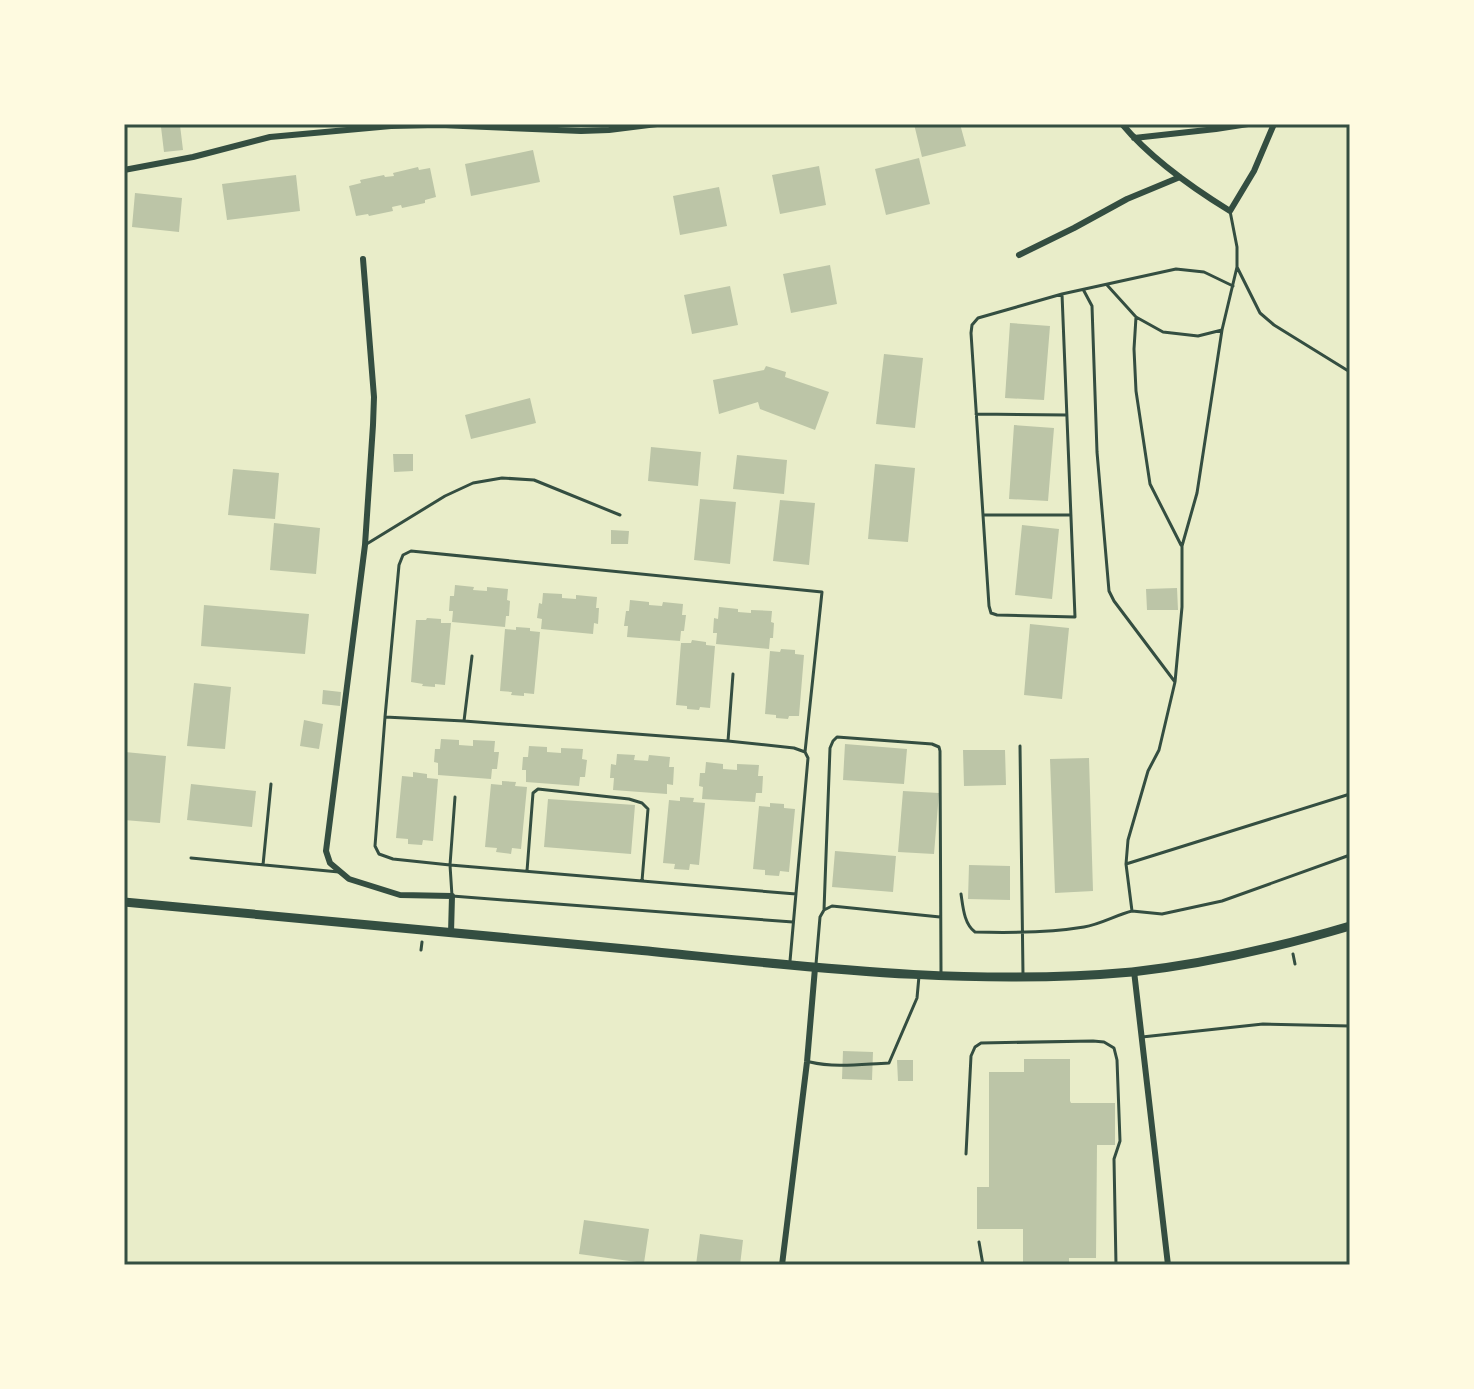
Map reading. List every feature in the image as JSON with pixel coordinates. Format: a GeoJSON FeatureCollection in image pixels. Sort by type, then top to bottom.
{"type":"FeatureCollection","features":[{"type":"Feature","properties":{"kind":"main road"},"geometry":{"type":"LineString","coordinates":[[124,902],[919,976],[1023,978],[1134,971],[1252,952],[1350,926]]}},
{"type":"Feature","properties":{"kind":"street"},"geometry":{"type":"LineString","coordinates":[[124,170],[193,157],[270,137],[391,126],[452,125],[581,131],[657,124]]}},
{"type":"Feature","properties":{"kind":"street"},"geometry":{"type":"LineString","coordinates":[[1122,124],[1180,177],[1230,211],[1254,171],[1274,124]]}},
{"type":"Feature","properties":{"kind":"street"},"geometry":{"type":"LineString","coordinates":[[1134,138],[1248,124]]}},
{"type":"Feature","properties":{"kind":"street"},"geometry":{"type":"LineString","coordinates":[[1019,255],[1127,199],[1180,177]]}},
{"type":"Feature","properties":{"kind":"street"},"geometry":{"type":"LineString","coordinates":[[363,259],[374,397],[365,545],[326,851],[330,863],[349,879],[400,895],[452,896],[451,933]]}},
{"type":"Feature","properties":{"kind":"street"},"geometry":{"type":"LineString","coordinates":[[782,1265],[807,1062],[815,968]]}},
{"type":"Feature","properties":{"kind":"street"},"geometry":{"type":"LineString","coordinates":[[1134,971],[1168,1265]]}},
{"type":"Feature","properties":{"kind":"lane"},"geometry":{"type":"LineString","coordinates":[[1132,911],[1126,864],[1128,840],[1148,771],[1159,750],[1175,682],[1182,607],[1182,546],[1197,493],[1222,330],[1237,267],[1237,247],[1230,211]]}},
{"type":"Feature","properties":{"kind":"lane"},"geometry":{"type":"LineString","coordinates":[[1237,267],[1260,313],[1350,372]]}},
{"type":"Feature","properties":{"kind":"lane"},"geometry":{"type":"LineString","coordinates":[[1062,294],[1075,617],[997,615],[991,613],[989,606],[972,325],[978,318],[1062,294],[1176,269],[1204,272],[1233,286]]}},
{"type":"Feature","properties":{"kind":"lane"},"geometry":{"type":"LineString","coordinates":[[1107,285],[1136,317],[1163,332],[1198,336],[1222,330]]}},
{"type":"Feature","properties":{"kind":"lane"},"geometry":{"type":"LineString","coordinates":[[1084,291],[1092,306],[1097,452],[1109,591],[1175,682]]}},
{"type":"Feature","properties":{"kind":"lane"},"geometry":{"type":"LineString","coordinates":[[1136,317],[1136,391],[1150,484],[1182,546]]}},
{"type":"Feature","properties":{"kind":"lane"},"geometry":{"type":"LineString","coordinates":[[976,414],[1067,415]]}},
{"type":"Feature","properties":{"kind":"lane"},"geometry":{"type":"LineString","coordinates":[[365,545],[445,496],[473,483],[502,478],[534,480],[620,515]]}},
{"type":"Feature","properties":{"kind":"lane"},"geometry":{"type":"LineString","coordinates":[[983,515],[1071,515]]}},
{"type":"Feature","properties":{"kind":"lane"},"geometry":{"type":"LineString","coordinates":[[790,965],[808,758],[805,752],[822,592],[411,551],[403,555],[399,565],[385,717],[375,846],[379,854],[393,859],[450,865],[796,894]]}},
{"type":"Feature","properties":{"kind":"lane"},"geometry":{"type":"LineString","coordinates":[[464,721],[472,656]]}},
{"type":"Feature","properties":{"kind":"lane"},"geometry":{"type":"LineString","coordinates":[[728,741],[733,674]]}},
{"type":"Feature","properties":{"kind":"lane"},"geometry":{"type":"LineString","coordinates":[[385,717],[728,741],[794,748],[805,752]]}},
{"type":"Feature","properties":{"kind":"lane"},"geometry":{"type":"LineString","coordinates":[[815,968],[820,917],[824,910],[830,748],[837,737],[939,747],[940,976]]}},
{"type":"Feature","properties":{"kind":"lane"},"geometry":{"type":"LineString","coordinates":[[1020,746],[1023,978]]}},
{"type":"Feature","properties":{"kind":"lane"},"geometry":{"type":"LineString","coordinates":[[263,865],[271,784]]}},
{"type":"Feature","properties":{"kind":"lane"},"geometry":{"type":"LineString","coordinates":[[527,871],[533,793],[538,789],[642,803],[648,809],[642,881]]}},
{"type":"Feature","properties":{"kind":"lane"},"geometry":{"type":"LineString","coordinates":[[1126,864],[1350,794]]}},
{"type":"Feature","properties":{"kind":"lane"},"geometry":{"type":"LineString","coordinates":[[455,797],[450,865],[452,896],[793,922]]}},
{"type":"Feature","properties":{"kind":"lane"},"geometry":{"type":"LineString","coordinates":[[961,894],[967,925],[975,932],[1023,933],[1083,927],[1132,911],[1162,914],[1222,901],[1350,855]]}},
{"type":"Feature","properties":{"kind":"lane"},"geometry":{"type":"LineString","coordinates":[[191,858],[339,872]]}},
{"type":"Feature","properties":{"kind":"lane"},"geometry":{"type":"LineString","coordinates":[[824,910],[832,906],[941,917]]}},
{"type":"Feature","properties":{"kind":"lane"},"geometry":{"type":"LineString","coordinates":[[807,1062],[820,1065],[889,1063],[917,998],[919,976]]}},
{"type":"Feature","properties":{"kind":"lane"},"geometry":{"type":"LineString","coordinates":[[1142,1037],[1263,1024],[1350,1026]]}},
{"type":"Feature","properties":{"kind":"lane"},"geometry":{"type":"LineString","coordinates":[[966,1154],[971,1056],[975,1047],[981,1043],[1093,1041],[1104,1042],[1114,1048],[1120,1141],[1114,1159],[1116,1265]]}},
{"type":"Feature","properties":{"kind":"lane"},"geometry":{"type":"LineString","coordinates":[[979,1242],[983,1265]]}},
{"type":"Feature","properties":{"kind":"building"},"geometry":{"type":"Polygon","coordinates":[[[914,124],[960,124],[966,146],[922,157],[914,124]]]}},
{"type":"Feature","properties":{"kind":"building"},"geometry":{"type":"Polygon","coordinates":[[[180,125],[183,150],[164,152],[161,127],[180,125]]]}},
{"type":"Feature","properties":{"kind":"building"},"geometry":{"type":"Polygon","coordinates":[[[533,150],[540,182],[471,196],[465,164],[533,150]]]}},
{"type":"Feature","properties":{"kind":"building"},"geometry":{"type":"Polygon","coordinates":[[[919,158],[930,204],[886,215],[875,169],[919,158]]]}},
{"type":"Feature","properties":{"kind":"building"},"geometry":{"type":"Polygon","coordinates":[[[819,166],[826,205],[780,214],[772,175],[819,166]]]}},
{"type":"Feature","properties":{"kind":"building"},"geometry":{"type":"Polygon","coordinates":[[[418,167],[419,170],[430,168],[436,197],[425,200],[425,203],[392,207],[393,211],[356,216],[349,186],[361,183],[360,180],[394,176],[393,173],[418,167]]]}},
{"type":"Feature","properties":{"kind":"building"},"geometry":{"type":"Polygon","coordinates":[[[296,175],[300,211],[227,220],[222,184],[296,175]]]}},
{"type":"Feature","properties":{"kind":"building"},"geometry":{"type":"Polygon","coordinates":[[[719,187],[727,226],[680,235],[673,196],[719,187]]]}},
{"type":"Feature","properties":{"kind":"building"},"geometry":{"type":"Polygon","coordinates":[[[135,193],[182,198],[179,232],[132,227],[135,193]]]}},
{"type":"Feature","properties":{"kind":"building"},"geometry":{"type":"Polygon","coordinates":[[[830,265],[837,304],[791,313],[783,274],[830,265]]]}},
{"type":"Feature","properties":{"kind":"building"},"geometry":{"type":"Polygon","coordinates":[[[730,286],[738,325],[692,334],[684,295],[730,286]]]}},
{"type":"Feature","properties":{"kind":"building"},"geometry":{"type":"Polygon","coordinates":[[[1010,323],[1050,326],[1044,400],[1005,398],[1010,323]]]}},
{"type":"Feature","properties":{"kind":"building"},"geometry":{"type":"Polygon","coordinates":[[[884,354],[923,358],[915,428],[876,424],[884,354]]]}},
{"type":"Feature","properties":{"kind":"building"},"geometry":{"type":"Polygon","coordinates":[[[766,366],[786,372],[785,377],[829,392],[815,430],[760,409],[758,402],[719,414],[713,380],[764,370],[766,366]]]}},
{"type":"Feature","properties":{"kind":"building"},"geometry":{"type":"Polygon","coordinates":[[[530,398],[536,423],[471,439],[465,415],[530,398]]]}},
{"type":"Feature","properties":{"kind":"building"},"geometry":{"type":"Polygon","coordinates":[[[1014,425],[1054,428],[1048,501],[1009,499],[1014,425]]]}},
{"type":"Feature","properties":{"kind":"building"},"geometry":{"type":"Polygon","coordinates":[[[651,447],[701,452],[698,486],[648,481],[651,447]]]}},
{"type":"Feature","properties":{"kind":"building"},"geometry":{"type":"Polygon","coordinates":[[[393,454],[413,454],[413,471],[394,472],[393,454]]]}},
{"type":"Feature","properties":{"kind":"building"},"geometry":{"type":"Polygon","coordinates":[[[737,455],[787,460],[784,494],[733,489],[737,455]]]}},
{"type":"Feature","properties":{"kind":"building"},"geometry":{"type":"Polygon","coordinates":[[[875,464],[915,468],[908,542],[868,539],[875,464]]]}},
{"type":"Feature","properties":{"kind":"building"},"geometry":{"type":"Polygon","coordinates":[[[233,469],[279,473],[275,519],[228,515],[233,469]]]}},
{"type":"Feature","properties":{"kind":"building"},"geometry":{"type":"Polygon","coordinates":[[[700,499],[736,502],[730,564],[694,560],[700,499]]]}},
{"type":"Feature","properties":{"kind":"building"},"geometry":{"type":"Polygon","coordinates":[[[780,500],[815,503],[809,565],[773,561],[780,500]]]}},
{"type":"Feature","properties":{"kind":"building"},"geometry":{"type":"Polygon","coordinates":[[[274,523],[320,528],[316,574],[270,570],[274,523]]]}},
{"type":"Feature","properties":{"kind":"building"},"geometry":{"type":"Polygon","coordinates":[[[1022,525],[1059,529],[1052,599],[1015,595],[1022,525]]]}},
{"type":"Feature","properties":{"kind":"building"},"geometry":{"type":"Polygon","coordinates":[[[611,530],[629,531],[628,544],[611,544],[611,530]]]}},
{"type":"Feature","properties":{"kind":"building"},"geometry":{"type":"Polygon","coordinates":[[[455,585],[474,587],[473,590],[487,591],[487,587],[508,589],[509,616],[506,616],[505,627],[452,622],[450,596],[454,596],[455,585]]]}},
{"type":"Feature","properties":{"kind":"building"},"geometry":{"type":"Polygon","coordinates":[[[1177,588],[1178,610],[1147,610],[1146,589],[1177,588]]]}},
{"type":"Feature","properties":{"kind":"building"},"geometry":{"type":"Polygon","coordinates":[[[543,593],[562,594],[562,598],[576,599],[576,595],[597,597],[598,624],[594,623],[593,634],[541,629],[542,619],[537,618],[543,593]]]}},
{"type":"Feature","properties":{"kind":"building"},"geometry":{"type":"Polygon","coordinates":[[[630,600],[662,606],[663,602],[683,604],[682,615],[686,615],[680,641],[627,637],[628,626],[624,626],[630,600]]]}},
{"type":"Feature","properties":{"kind":"building"},"geometry":{"type":"Polygon","coordinates":[[[204,605],[309,614],[305,654],[201,646],[204,605]]]}},
{"type":"Feature","properties":{"kind":"building"},"geometry":{"type":"Polygon","coordinates":[[[719,607],[751,613],[751,610],[772,611],[773,638],[770,638],[769,649],[716,644],[714,618],[718,619],[719,607]]]}},
{"type":"Feature","properties":{"kind":"building"},"geometry":{"type":"Polygon","coordinates":[[[427,618],[451,623],[445,685],[435,684],[435,687],[411,682],[416,620],[427,618]]]}},
{"type":"Feature","properties":{"kind":"building"},"geometry":{"type":"Polygon","coordinates":[[[1030,624],[1069,628],[1062,699],[1024,695],[1030,624]]]}},
{"type":"Feature","properties":{"kind":"building"},"geometry":{"type":"Polygon","coordinates":[[[516,627],[540,632],[534,694],[524,693],[524,696],[500,691],[505,629],[516,630],[516,627]]]}},
{"type":"Feature","properties":{"kind":"building"},"geometry":{"type":"Polygon","coordinates":[[[692,640],[715,646],[710,708],[700,707],[699,710],[676,705],[681,643],[691,643],[692,640]]]}},
{"type":"Feature","properties":{"kind":"building"},"geometry":{"type":"Polygon","coordinates":[[[781,649],[795,650],[795,654],[804,655],[799,716],[789,716],[788,719],[765,714],[770,651],[780,652],[781,649]]]}},
{"type":"Feature","properties":{"kind":"building"},"geometry":{"type":"Polygon","coordinates":[[[194,683],[231,687],[225,749],[187,746],[194,683]]]}},
{"type":"Feature","properties":{"kind":"building"},"geometry":{"type":"Polygon","coordinates":[[[323,690],[341,692],[340,706],[322,704],[323,690]]]}},
{"type":"Feature","properties":{"kind":"building"},"geometry":{"type":"Polygon","coordinates":[[[304,720],[323,724],[319,749],[300,746],[304,720]]]}},
{"type":"Feature","properties":{"kind":"building"},"geometry":{"type":"Polygon","coordinates":[[[441,739],[459,740],[459,745],[473,746],[473,740],[495,741],[494,752],[499,752],[497,769],[492,769],[491,779],[438,775],[438,763],[434,762],[435,749],[440,749],[441,739]]]}},
{"type":"Feature","properties":{"kind":"building"},"geometry":{"type":"Polygon","coordinates":[[[845,744],[907,749],[904,784],[843,780],[845,744]]]}},
{"type":"Feature","properties":{"kind":"building"},"geometry":{"type":"Polygon","coordinates":[[[529,746],[547,747],[547,752],[561,753],[561,748],[583,749],[582,759],[587,760],[585,777],[580,777],[579,786],[526,782],[526,770],[522,770],[523,757],[528,757],[529,746]]]}},
{"type":"Feature","properties":{"kind":"building"},"geometry":{"type":"Polygon","coordinates":[[[963,750],[1005,750],[1006,785],[964,786],[963,750]]]}},
{"type":"Feature","properties":{"kind":"building"},"geometry":{"type":"Polygon","coordinates":[[[125,752],[166,756],[160,823],[124,820],[125,752]]]}},
{"type":"Feature","properties":{"kind":"building"},"geometry":{"type":"Polygon","coordinates":[[[617,754],[635,755],[634,760],[648,761],[649,755],[670,757],[669,767],[674,767],[673,785],[667,784],[667,794],[613,790],[611,764],[616,765],[617,754]]]}},
{"type":"Feature","properties":{"kind":"building"},"geometry":{"type":"Polygon","coordinates":[[[1089,758],[1093,891],[1055,893],[1050,759],[1089,758]]]}},
{"type":"Feature","properties":{"kind":"building"},"geometry":{"type":"Polygon","coordinates":[[[706,762],[723,764],[723,769],[737,770],[737,764],[759,765],[758,776],[763,776],[762,793],[756,793],[755,802],[702,799],[700,773],[705,773],[706,762]]]}},
{"type":"Feature","properties":{"kind":"building"},"geometry":{"type":"Polygon","coordinates":[[[413,772],[438,779],[433,841],[423,840],[422,845],[408,844],[408,839],[396,838],[402,776],[413,777],[413,772]]]}},
{"type":"Feature","properties":{"kind":"building"},"geometry":{"type":"Polygon","coordinates":[[[502,781],[527,787],[521,849],[512,848],[511,854],[485,847],[491,784],[502,785],[502,781]]]}},
{"type":"Feature","properties":{"kind":"building"},"geometry":{"type":"Polygon","coordinates":[[[191,784],[256,791],[252,827],[187,820],[191,784]]]}},
{"type":"Feature","properties":{"kind":"building"},"geometry":{"type":"Polygon","coordinates":[[[903,791],[939,793],[934,854],[898,852],[903,791]]]}},
{"type":"Feature","properties":{"kind":"building"},"geometry":{"type":"Polygon","coordinates":[[[680,797],[705,803],[699,865],[690,864],[689,870],[674,869],[675,864],[663,863],[669,800],[680,801],[680,797]]]}},
{"type":"Feature","properties":{"kind":"building"},"geometry":{"type":"Polygon","coordinates":[[[548,799],[635,805],[631,854],[544,847],[548,799]]]}},
{"type":"Feature","properties":{"kind":"building"},"geometry":{"type":"Polygon","coordinates":[[[770,803],[795,809],[789,872],[780,871],[779,876],[765,875],[765,870],[753,869],[759,806],[770,807],[770,803]]]}},
{"type":"Feature","properties":{"kind":"building"},"geometry":{"type":"Polygon","coordinates":[[[835,851],[896,856],[893,892],[832,887],[835,851]]]}},
{"type":"Feature","properties":{"kind":"building"},"geometry":{"type":"Polygon","coordinates":[[[969,865],[1010,866],[1010,900],[968,899],[969,865]]]}},
{"type":"Feature","properties":{"kind":"building"},"geometry":{"type":"Polygon","coordinates":[[[843,1051],[873,1052],[872,1080],[842,1079],[843,1051]]]}},
{"type":"Feature","properties":{"kind":"building"},"geometry":{"type":"Polygon","coordinates":[[[1024,1059],[1070,1059],[1071,1103],[1115,1103],[1115,1145],[1097,1145],[1096,1258],[1069,1258],[1069,1265],[1023,1265],[1023,1229],[977,1229],[977,1187],[989,1187],[989,1072],[1024,1072],[1024,1059]]]}},
{"type":"Feature","properties":{"kind":"building"},"geometry":{"type":"Polygon","coordinates":[[[897,1060],[913,1060],[913,1081],[898,1081],[897,1060]]]}},
{"type":"Feature","properties":{"kind":"building"},"geometry":{"type":"Polygon","coordinates":[[[584,1220],[649,1229],[644,1263],[579,1254],[584,1220]]]}},
{"type":"Feature","properties":{"kind":"building"},"geometry":{"type":"Polygon","coordinates":[[[700,1234],[743,1240],[740,1265],[696,1265],[700,1234]]]}}]}
